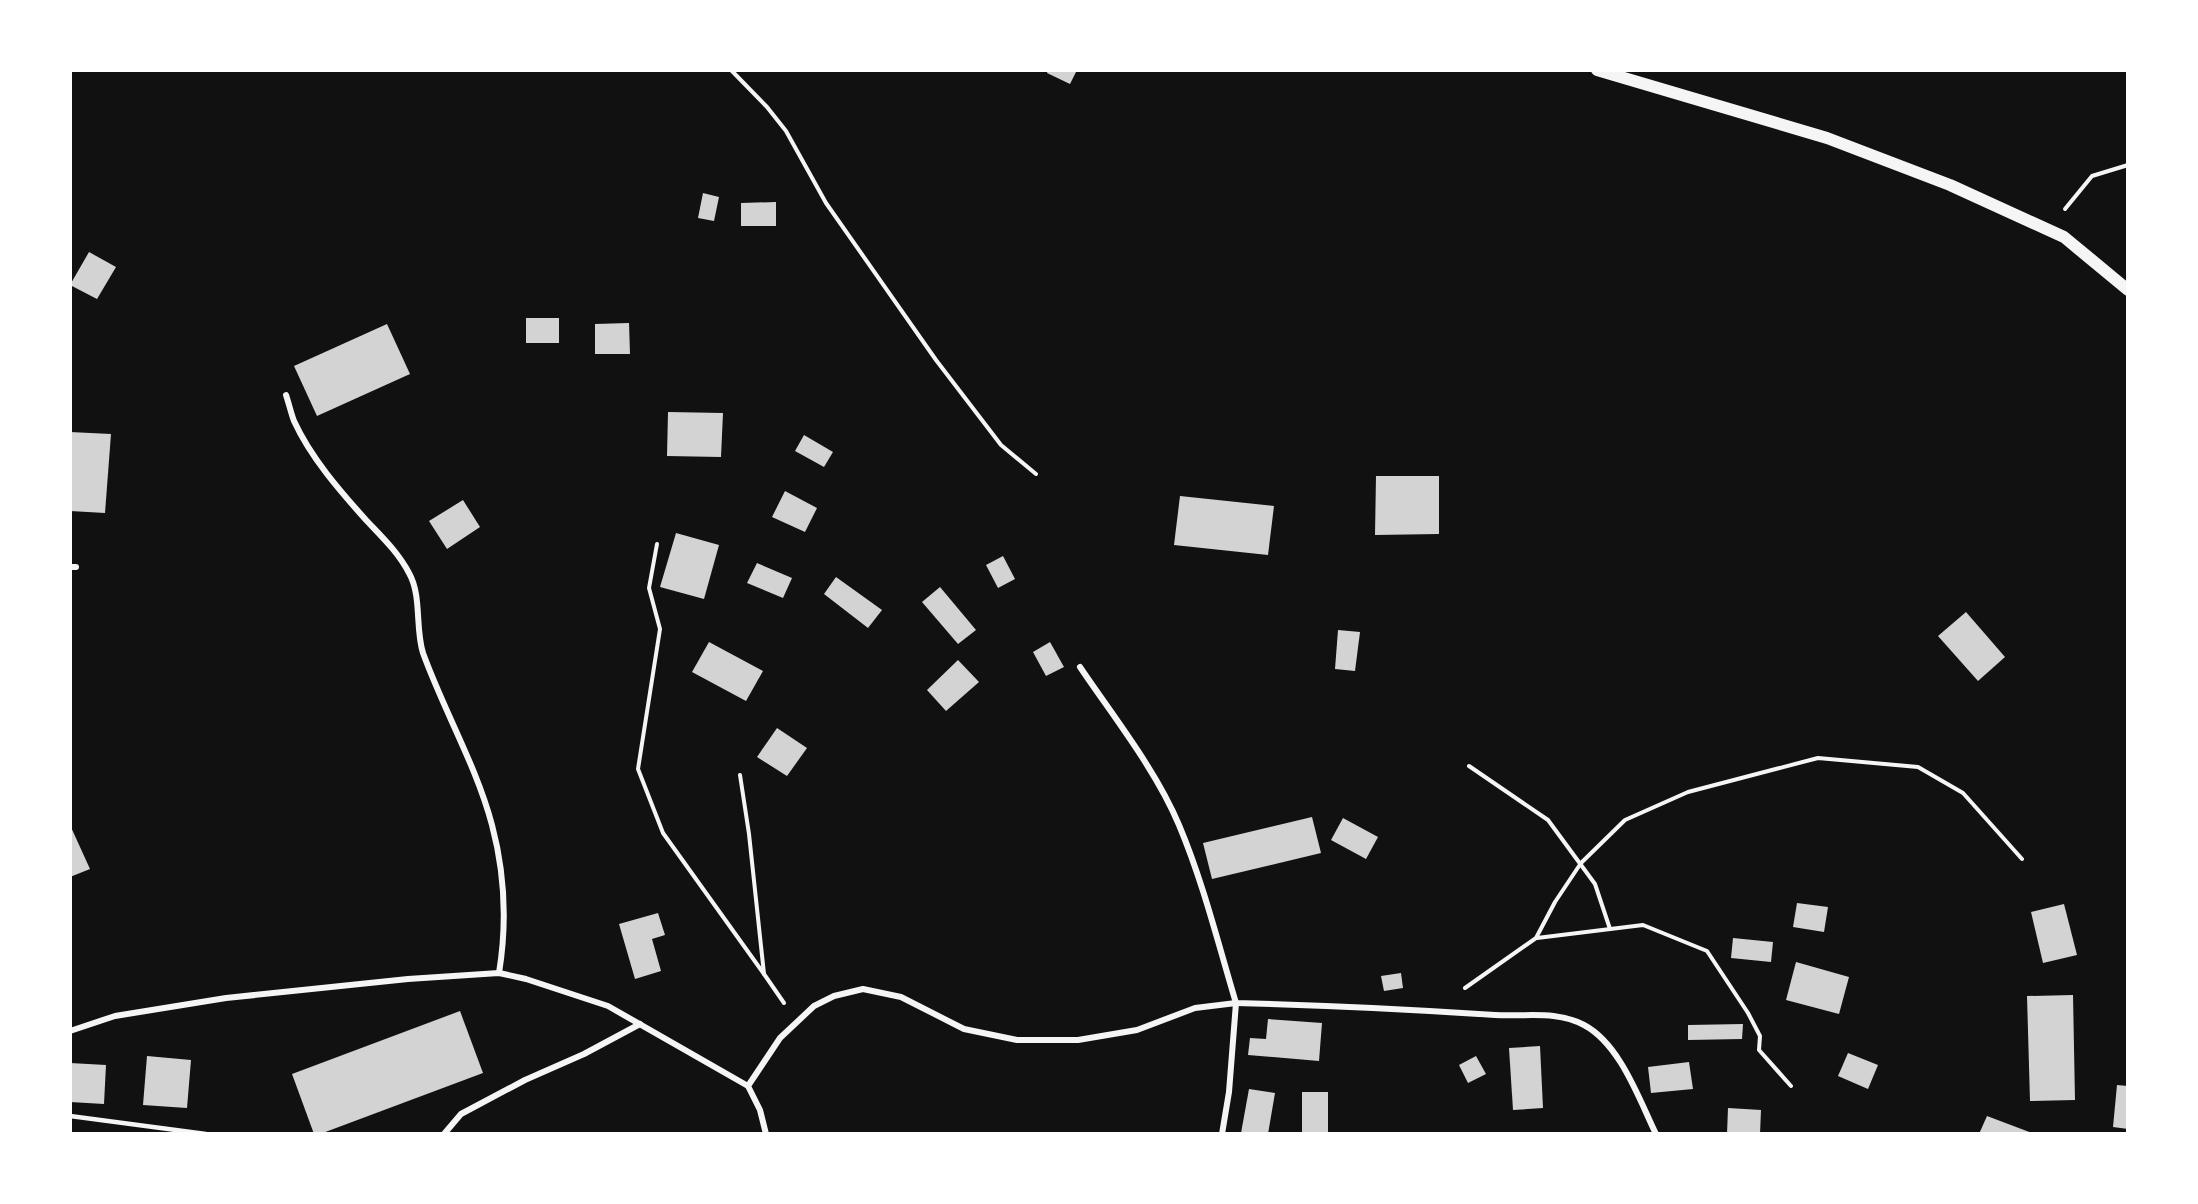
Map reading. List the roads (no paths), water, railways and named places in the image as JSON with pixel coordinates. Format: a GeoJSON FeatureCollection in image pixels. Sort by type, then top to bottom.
{"type":"FeatureCollection","features":[{"type":"Feature","properties":{"kind":"main road"},"geometry":{"type":"LineString","coordinates":[[1597,70],[1827,138],[1950,185],[2064,237],[2127,290]]}},
{"type":"Feature","properties":{"kind":"street"},"geometry":{"type":"LineString","coordinates":[[286,395],[294,421],[316,458],[366,520],[390,544],[410,574],[422,650],[462,744],[492,825],[505,897],[505,936],[499,973]]}},
{"type":"Feature","properties":{"kind":"street"},"geometry":{"type":"LineString","coordinates":[[1080,667],[1158,784],[1179,824],[1202,889],[1236,1002],[1229,1092],[1222,1134]]}},
{"type":"Feature","properties":{"kind":"street"},"geometry":{"type":"LineString","coordinates":[[70,1031],[115,1016],[226,998],[408,979],[499,973],[526,979],[608,1006],[748,1086],[760,1110],[766,1134]]}},
{"type":"Feature","properties":{"kind":"street"},"geometry":{"type":"LineString","coordinates":[[748,1086],[780,1038],[796,1021],[814,1006],[834,996],[863,989],[901,997],[964,1029],[1017,1040],[1078,1040],[1137,1030],[1195,1008],[1236,1002],[1365,1006],[1508,1016],[1556,1015],[1585,1025],[1601,1038],[1619,1059],[1656,1134]]}},
{"type":"Feature","properties":{"kind":"street"},"geometry":{"type":"LineString","coordinates":[[444,1134],[461,1114],[640,1024]]}},
{"type":"Feature","properties":{"kind":"lane"},"geometry":{"type":"LineString","coordinates":[[70,1116],[206,1134]]}}]}
